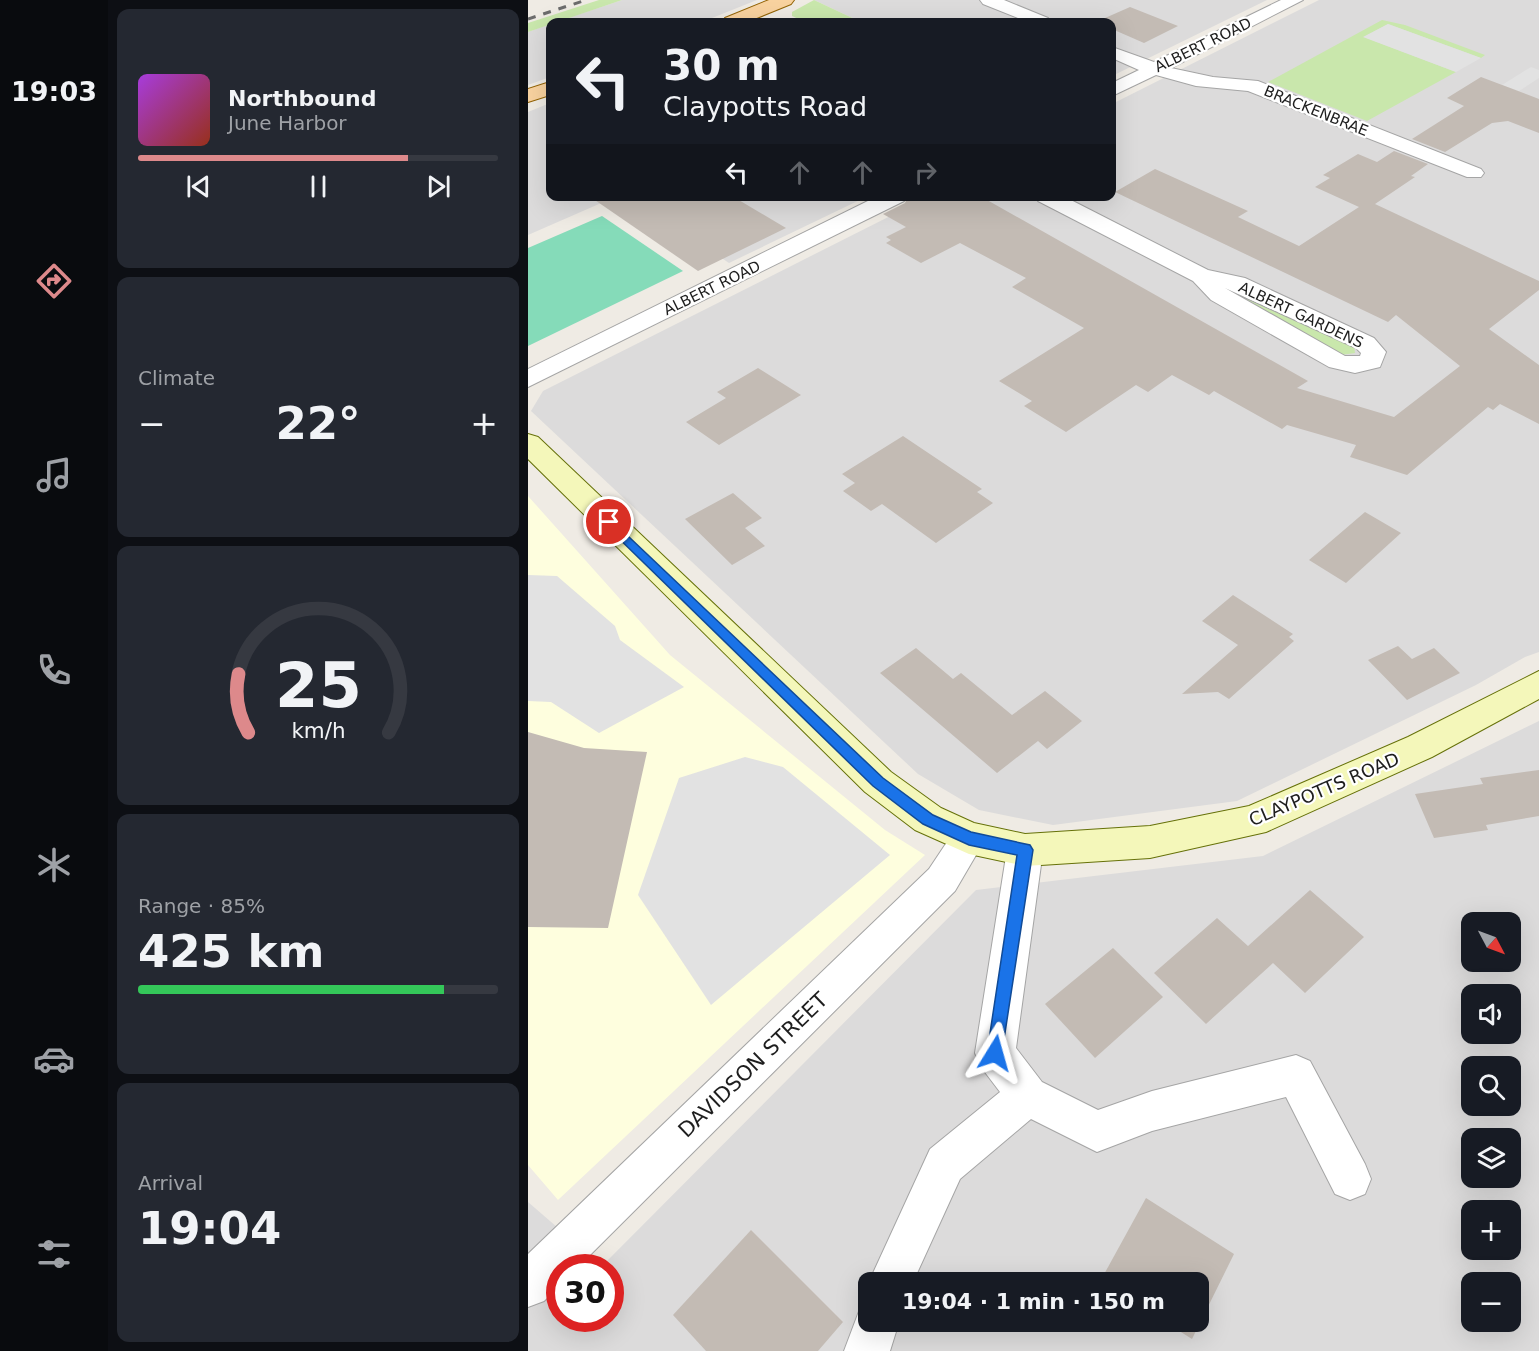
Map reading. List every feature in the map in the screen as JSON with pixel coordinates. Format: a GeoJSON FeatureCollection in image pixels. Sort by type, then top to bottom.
{"type":"FeatureCollection","features":[{"type":"Feature","properties":{"kind":"main road"},"geometry":{"type":"LineString","coordinates":[[742,18],[785,0]]}},
{"type":"Feature","properties":{"kind":"main road"},"geometry":{"type":"LineString","coordinates":[[528,96],[546,89]]}},
{"type":"Feature","properties":{"kind":"main road","name":"CLAYPOTTS ROAD"},"geometry":{"type":"LineString","coordinates":[[528,443],[878,782],[928,819],[969,838],[1025,850],[1150,842],[1253,821],[1420,747],[1539,684]]}},
{"type":"Feature","properties":{"kind":"street","name":"ALBERT ROAD"},"geometry":{"type":"LineString","coordinates":[[1116,88],[1294,0]]}},
{"type":"Feature","properties":{"kind":"street"},"geometry":{"type":"LineString","coordinates":[[997,1],[1033,18]]}},
{"type":"Feature","properties":{"kind":"street","name":"BRACKENBRAE"},"geometry":{"type":"LineString","coordinates":[[1116,54],[1153,70],[1214,85],[1251,86],[1474,174]]}},
{"type":"Feature","properties":{"kind":"street","name":"ALBERT ROAD"},"geometry":{"type":"LineString","coordinates":[[528,379],[886,201]]}},
{"type":"Feature","properties":{"kind":"street","name":"ALBERT GARDENS"},"geometry":{"type":"LineString","coordinates":[[1056,201],[1201,276],[1237,283],[1365,343],[1374,352],[1371,362],[1355,365],[1338,362],[1219,295],[1201,276]]}},
{"type":"Feature","properties":{"kind":"street","name":"DAVIDSON STREET"},"geometry":{"type":"LineString","coordinates":[[528,1285],[942,880],[969,838]]}},
{"type":"Feature","properties":{"kind":"street"},"geometry":{"type":"LineString","coordinates":[[1025,850],[995,1053],[1028,1096],[1097,1131],[1152,1111],[1296,1075],[1350,1179]]}},
{"type":"Feature","properties":{"kind":"street"},"geometry":{"type":"LineString","coordinates":[[895,1272],[945,1164],[1028,1096]]}},
{"type":"Feature","properties":{"kind":"street"},"geometry":{"type":"LineString","coordinates":[[867,1351],[874,1332]]}},
{"type":"Feature","properties":{"kind":"shaded area"},"geometry":{"type":"Polygon","coordinates":[[[622,0],[757,0],[712,18],[568,18],[622,0]]]}},
{"type":"Feature","properties":{"kind":"shaded area"},"geometry":{"type":"Polygon","coordinates":[[[814,0],[1267,0],[1116,74],[1116,18],[852,18],[814,0]]]}},
{"type":"Feature","properties":{"kind":"shaded area"},"geometry":{"type":"Polygon","coordinates":[[[1319,0],[1539,0],[1539,652],[1237,801],[1053,825],[979,810],[918,774],[531,411],[543,391],[920,201],[1116,201],[1116,102],[1319,0]]]}},
{"type":"Feature","properties":{"kind":"shaded area"},"geometry":{"type":"Polygon","coordinates":[[[1388,24],[1481,58],[1456,72],[1363,37],[1388,24]]]}},
{"type":"Feature","properties":{"kind":"shaded area"},"geometry":{"type":"Polygon","coordinates":[[[546,25],[546,78],[528,85],[528,32],[546,25]]]}},
{"type":"Feature","properties":{"kind":"shaded area"},"geometry":{"type":"Polygon","coordinates":[[[1531,67],[1539,70],[1539,78],[1519,91],[1502,85],[1531,67]]]}},
{"type":"Feature","properties":{"kind":"shaded area"},"geometry":{"type":"Polygon","coordinates":[[[546,105],[546,201],[606,201],[528,235],[528,112],[546,105]]]}},
{"type":"Feature","properties":{"kind":"shaded area"},"geometry":{"type":"Polygon","coordinates":[[[637,201],[858,201],[729,263],[637,201]]]}},
{"type":"Feature","properties":{"kind":"shaded area"},"geometry":{"type":"Polygon","coordinates":[[[528,496],[670,655],[885,830],[925,855],[558,1200],[528,1165],[528,496]]]}},
{"type":"Feature","properties":{"kind":"shaded area"},"geometry":{"type":"Polygon","coordinates":[[[528,575],[557,576],[615,626],[620,640],[684,687],[599,733],[551,702],[528,701],[528,575]]]}},
{"type":"Feature","properties":{"kind":"shaded area"},"geometry":{"type":"Polygon","coordinates":[[[1539,721],[1539,1351],[528,1351],[528,1202],[588,1254],[546,1254],[546,1332],[624,1332],[624,1254],[614,1254],[976,890],[1263,856],[1539,721]]]}},
{"type":"Feature","properties":{"kind":"shaded area"},"geometry":{"type":"Polygon","coordinates":[[[745,757],[783,767],[890,855],[711,1005],[638,895],[679,778],[745,757]]]}},
{"type":"Feature","properties":{"kind":"green space"},"geometry":{"type":"Polygon","coordinates":[[[599,0],[622,0],[569,18],[546,18],[546,26],[528,32],[528,23],[599,0]]]}},
{"type":"Feature","properties":{"kind":"green space"},"geometry":{"type":"Polygon","coordinates":[[[814,0],[852,18],[796,18],[792,16],[792,12],[814,0]]]}},
{"type":"Feature","properties":{"kind":"green space"},"geometry":{"type":"Polygon","coordinates":[[[1382,20],[1405,25],[1485,55],[1481,58],[1388,24],[1364,37],[1456,72],[1367,121],[1268,82],[1382,20]]]}},
{"type":"Feature","properties":{"kind":"green space"},"geometry":{"type":"Polygon","coordinates":[[[602,216],[683,271],[528,346],[528,248],[602,216]]]}},
{"type":"Feature","properties":{"kind":"green space"},"geometry":{"type":"Polygon","coordinates":[[[1231,287],[1354,344],[1355,353],[1341,355],[1225,291],[1231,287]]]}},
{"type":"Feature","properties":{"kind":"building"},"geometry":{"type":"Polygon","coordinates":[[[1130,7],[1178,26],[1144,43],[1116,31],[1116,18],[1105,18],[1130,7]]]}},
{"type":"Feature","properties":{"kind":"building"},"geometry":{"type":"Polygon","coordinates":[[[1481,77],[1539,99],[1539,133],[1508,121],[1492,123],[1445,152],[1412,139],[1464,106],[1447,98],[1481,77]]]}},
{"type":"Feature","properties":{"kind":"building"},"geometry":{"type":"Polygon","coordinates":[[[1394,151],[1428,164],[1411,176],[1415,177],[1375,204],[1539,281],[1539,290],[1489,329],[1539,365],[1539,424],[1500,404],[1493,410],[1488,407],[1407,475],[1350,457],[1356,445],[1287,425],[1282,429],[1214,391],[1209,395],[1172,375],[1148,392],[1136,385],[1066,432],[1024,406],[1032,401],[999,381],[1084,328],[1012,287],[1026,278],[960,243],[921,263],[886,243],[891,240],[886,237],[906,227],[883,214],[906,201],[989,201],[1308,381],[1297,388],[1394,417],[1460,366],[1396,315],[1388,322],[1116,192],[1155,169],[1248,211],[1238,217],[1299,246],[1359,207],[1315,187],[1330,178],[1323,175],[1358,154],[1377,162],[1394,151]]]}},
{"type":"Feature","properties":{"kind":"building"},"geometry":{"type":"Polygon","coordinates":[[[596,201],[740,201],[786,228],[698,271],[596,201]]]}},
{"type":"Feature","properties":{"kind":"building"},"geometry":{"type":"Polygon","coordinates":[[[758,368],[801,395],[719,445],[686,422],[726,398],[717,392],[758,368]]]}},
{"type":"Feature","properties":{"kind":"building"},"geometry":{"type":"Polygon","coordinates":[[[903,436],[982,489],[977,492],[993,503],[936,543],[882,504],[871,511],[843,491],[855,483],[842,474],[903,436]]]}},
{"type":"Feature","properties":{"kind":"building"},"geometry":{"type":"Polygon","coordinates":[[[733,493],[762,518],[745,528],[765,546],[732,565],[685,519],[733,493]]]}},
{"type":"Feature","properties":{"kind":"building"},"geometry":{"type":"Polygon","coordinates":[[[1365,512],[1401,533],[1346,583],[1309,560],[1365,512]]]}},
{"type":"Feature","properties":{"kind":"building"},"geometry":{"type":"Polygon","coordinates":[[[1233,595],[1293,634],[1289,637],[1294,641],[1229,699],[1218,692],[1182,694],[1238,645],[1202,621],[1233,595]]]}},
{"type":"Feature","properties":{"kind":"building"},"geometry":{"type":"Polygon","coordinates":[[[1398,646],[1412,659],[1434,648],[1460,673],[1407,700],[1368,660],[1398,646]]]}},
{"type":"Feature","properties":{"kind":"building"},"geometry":{"type":"Polygon","coordinates":[[[916,648],[953,679],[961,673],[1012,715],[1045,691],[1082,721],[1047,749],[1038,741],[997,773],[880,673],[916,648]]]}},
{"type":"Feature","properties":{"kind":"building"},"geometry":{"type":"Polygon","coordinates":[[[528,732],[584,748],[647,752],[608,928],[528,927],[528,732]]]}},
{"type":"Feature","properties":{"kind":"building"},"geometry":{"type":"Polygon","coordinates":[[[1539,770],[1539,816],[1486,825],[1488,830],[1434,838],[1415,794],[1483,784],[1480,778],[1539,770]]]}},
{"type":"Feature","properties":{"kind":"building"},"geometry":{"type":"Polygon","coordinates":[[[1310,890],[1364,937],[1305,993],[1273,963],[1206,1024],[1154,973],[1217,918],[1248,946],[1310,890]]]}},
{"type":"Feature","properties":{"kind":"building"},"geometry":{"type":"Polygon","coordinates":[[[1113,948],[1163,997],[1095,1058],[1045,1004],[1113,948]]]}},
{"type":"Feature","properties":{"kind":"building"},"geometry":{"type":"Polygon","coordinates":[[[1146,1198],[1234,1254],[1209,1305],[1209,1272],[1105,1272],[1146,1198]]]}},
{"type":"Feature","properties":{"kind":"building"},"geometry":{"type":"Polygon","coordinates":[[[751,1230],[843,1322],[818,1351],[706,1351],[673,1315],[751,1230]]]}},
{"type":"Feature","properties":{"kind":"building"},"geometry":{"type":"Polygon","coordinates":[[[1181,1332],[1195,1332],[1192,1339],[1181,1332]]]}},
{"type":"Feature","properties":{"kind":"railway"},"geometry":{"type":"LineString","coordinates":[[528,19],[586,0]]}},
{"type":"Feature","properties":{"kind":"route"},"geometry":{"type":"LineString","coordinates":[[609,522],[878,782],[928,819],[969,838],[1025,850],[995,1053]]}}]}
